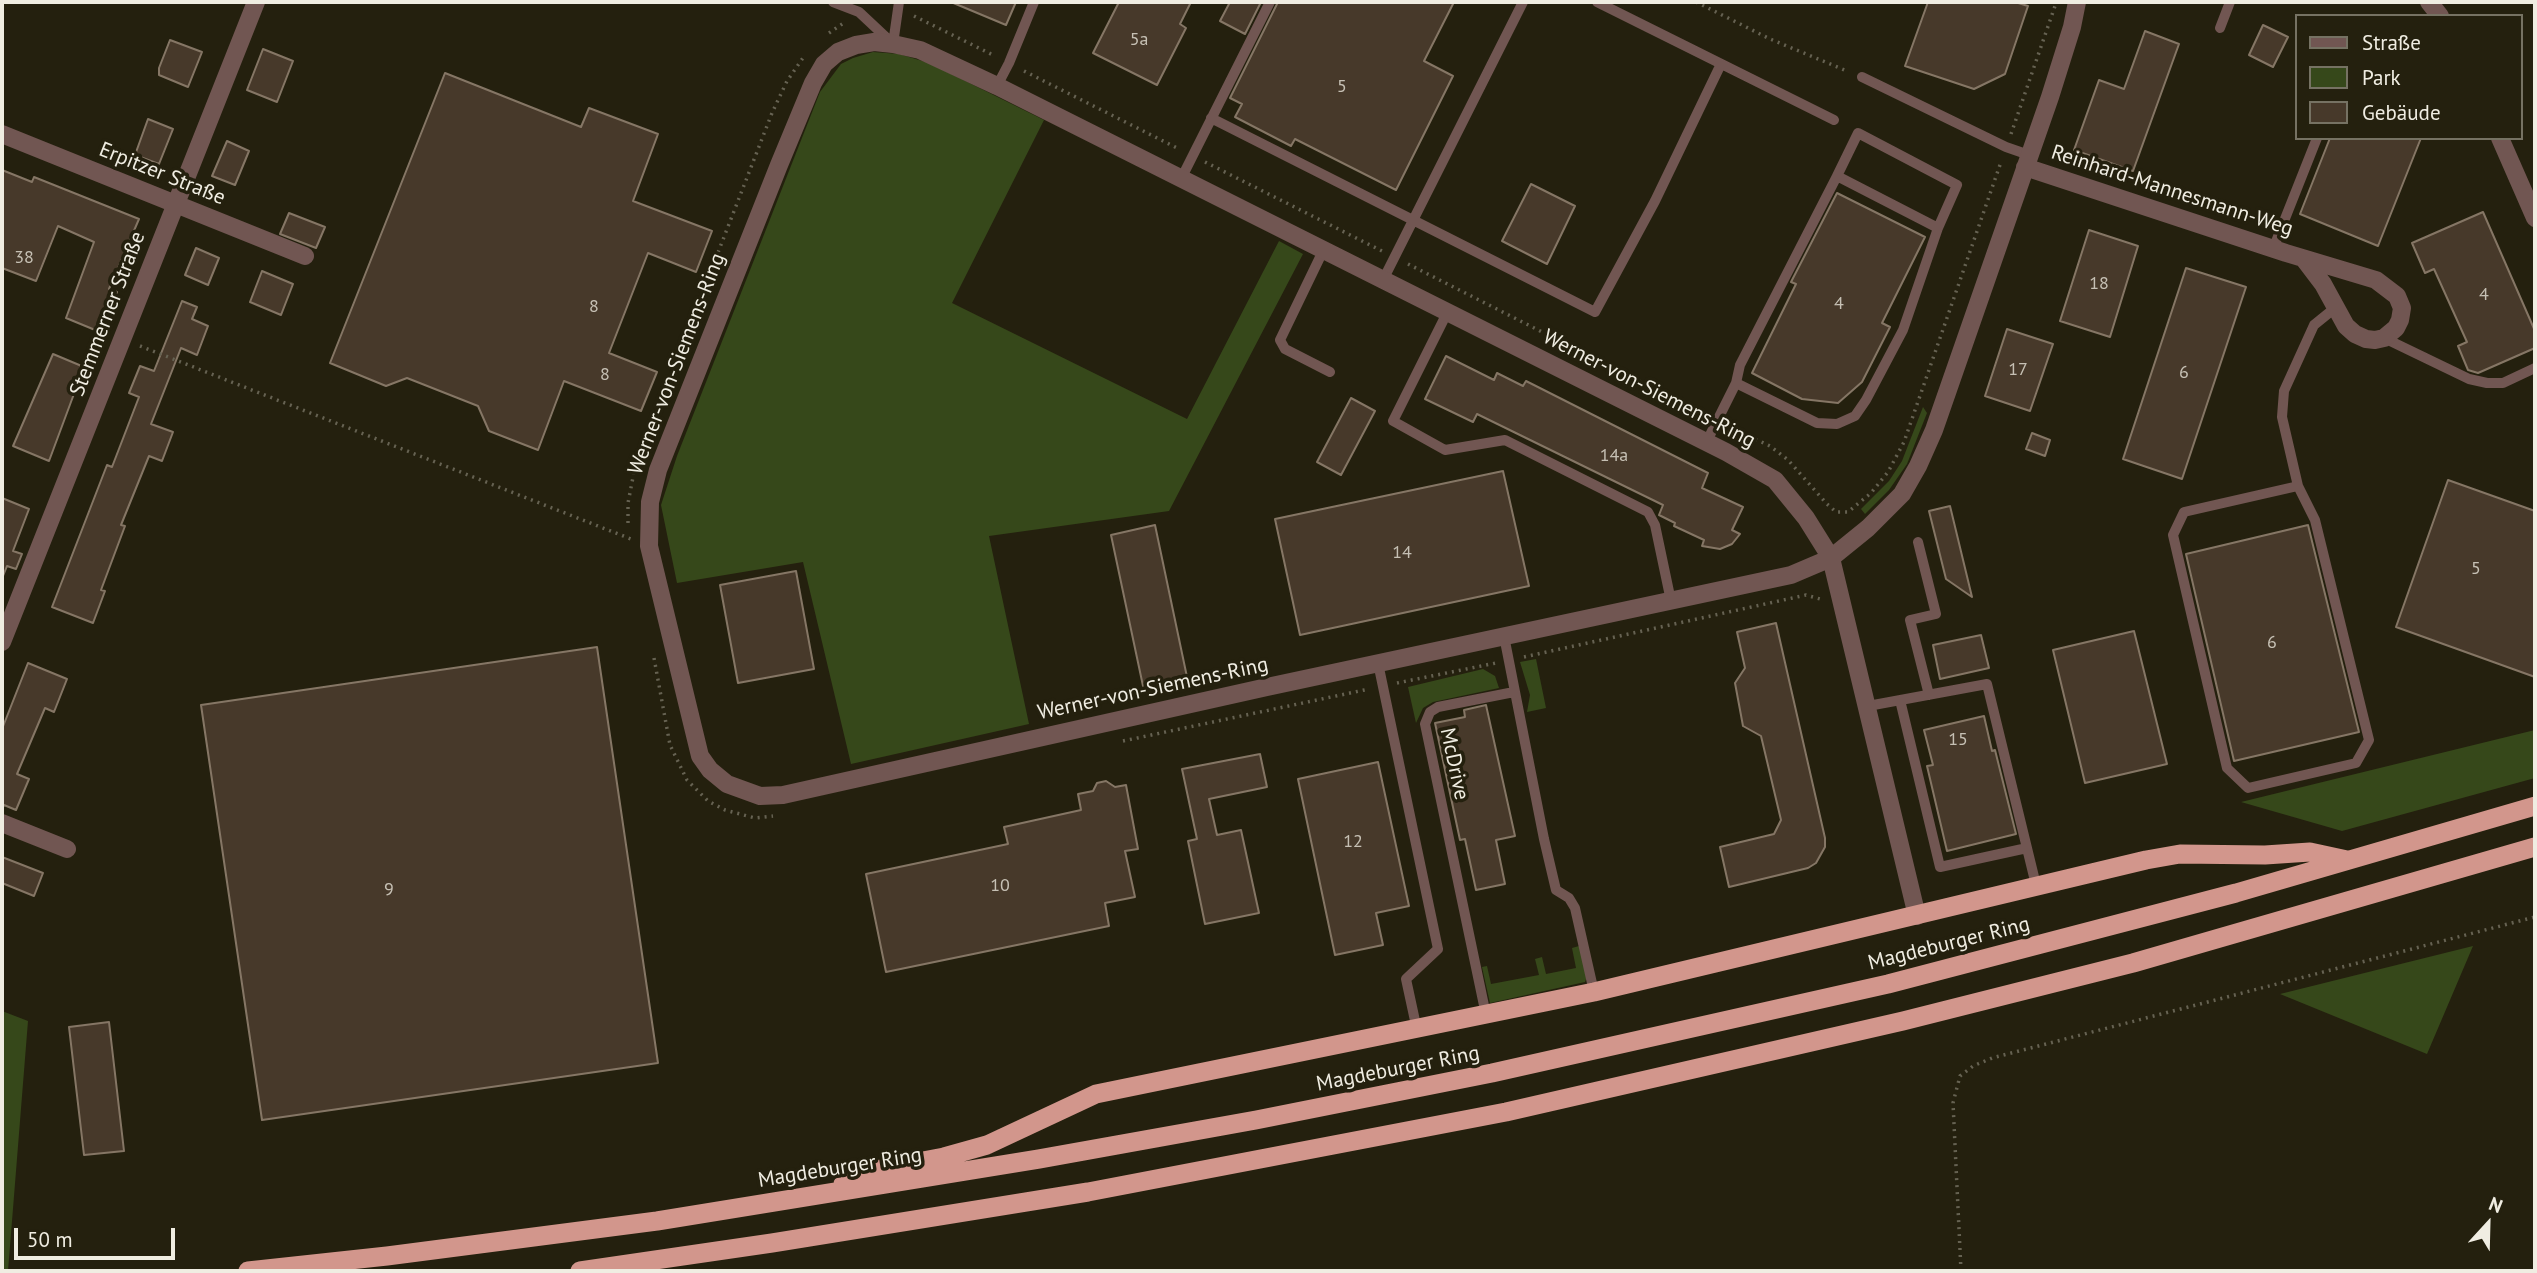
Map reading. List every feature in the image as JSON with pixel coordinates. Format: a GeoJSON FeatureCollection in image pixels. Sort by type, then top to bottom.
{"type":"FeatureCollection","features":[{"type":"Feature","properties":{"kind":"highway","name":"Magdeburger Ring"},"geometry":{"type":"LineString","coordinates":[[248,1271],[657,1221],[1039,1159],[1493,1073],[1888,984],[2351,860],[2535,806]]}},
{"type":"Feature","properties":{"kind":"highway"},"geometry":{"type":"LineString","coordinates":[[580,1271],[1088,1192],[1506,1112],[1903,1021],[2133,963],[2535,847]]}},
{"type":"Feature","properties":{"kind":"highway"},"geometry":{"type":"LineString","coordinates":[[823,1194],[875,1170],[944,1157],[987,1145],[1096,1094],[1594,992],[1917,916],[2036,885],[2180,854],[2265,855],[2310,852],[2351,860]]}},
{"type":"Feature","properties":{"kind":"street","name":"Stemmerner Straße"},"geometry":{"type":"LineString","coordinates":[[2,642],[256,2]]}},
{"type":"Feature","properties":{"kind":"street","name":"Werner-von-Siemens-Ring"},"geometry":{"type":"LineString","coordinates":[[1917,916],[1831,558],[1806,518],[1775,480],[945,60],[893,44],[874,42],[838,52],[824,64],[813,83],[658,470],[650,502],[649,546],[684,699],[701,758],[710,770],[727,784],[760,796],[783,795],[1791,575],[1831,558],[1889,508],[1902,494],[1918,467],[1934,430],[2027,161],[2072,27],[2077,2]]}},
{"type":"Feature","properties":{"kind":"street","name":"Erpitzer Straße"},"geometry":{"type":"LineString","coordinates":[[2,134],[305,256]]}},
{"type":"Feature","properties":{"kind":"street"},"geometry":{"type":"LineString","coordinates":[[2501,140],[2535,218]]}},
{"type":"Feature","properties":{"kind":"street","name":"Reinhard-Mannesmann-Weg"},"geometry":{"type":"LineString","coordinates":[[2027,161],[2273,249],[2376,280],[2397,296],[2402,308],[2396,328],[2384,338],[2366,339],[2355,334],[2346,326],[2315,271],[2304,259]]}},
{"type":"Feature","properties":{"kind":"street"},"geometry":{"type":"LineString","coordinates":[[2,822],[67,849]]}},
{"type":"Feature","properties":{"kind":"lane"},"geometry":{"type":"LineString","coordinates":[[833,2],[859,12],[893,44]]}},
{"type":"Feature","properties":{"kind":"lane"},"geometry":{"type":"LineString","coordinates":[[997,86],[1034,2]]}},
{"type":"Feature","properties":{"kind":"lane"},"geometry":{"type":"LineString","coordinates":[[1181,179],[1270,2]]}},
{"type":"Feature","properties":{"kind":"lane"},"geometry":{"type":"LineString","coordinates":[[1383,281],[1523,2]]}},
{"type":"Feature","properties":{"kind":"lane"},"geometry":{"type":"LineString","coordinates":[[1597,2],[1834,120]]}},
{"type":"Feature","properties":{"kind":"lane"},"geometry":{"type":"LineString","coordinates":[[2220,28],[2230,2]]}},
{"type":"Feature","properties":{"kind":"lane"},"geometry":{"type":"LineString","coordinates":[[893,44],[897,5]]}},
{"type":"Feature","properties":{"kind":"lane"},"geometry":{"type":"LineString","coordinates":[[1212,118],[1595,312],[1655,201],[1721,64]]}},
{"type":"Feature","properties":{"kind":"lane"},"geometry":{"type":"LineString","coordinates":[[1863,77],[2007,147],[2027,161]]}},
{"type":"Feature","properties":{"kind":"lane"},"geometry":{"type":"LineString","coordinates":[[1706,443],[1736,383],[1740,365],[1858,133],[1957,185],[1938,228],[1903,330],[1855,416],[1837,424],[1817,423],[1736,383]]}},
{"type":"Feature","properties":{"kind":"lane"},"geometry":{"type":"LineString","coordinates":[[2273,249],[2317,140]]}},
{"type":"Feature","properties":{"kind":"lane"},"geometry":{"type":"LineString","coordinates":[[1837,176],[1938,228]]}},
{"type":"Feature","properties":{"kind":"lane"},"geometry":{"type":"LineString","coordinates":[[1323,251],[1280,340],[1285,349],[1330,372]]}},
{"type":"Feature","properties":{"kind":"lane"},"geometry":{"type":"LineString","coordinates":[[2298,486],[2184,512],[2173,535],[2227,768],[2248,788],[2356,763],[2369,740],[2315,520],[2298,486],[2282,417],[2284,391],[2314,325],[2336,308]]}},
{"type":"Feature","properties":{"kind":"lane"},"geometry":{"type":"LineString","coordinates":[[1447,313],[1394,421],[1445,450],[1505,440],[1648,512],[1655,525],[1671,600]]}},
{"type":"Feature","properties":{"kind":"lane"},"geometry":{"type":"LineString","coordinates":[[2384,338],[2469,379],[2487,383],[2503,383],[2535,368]]}},
{"type":"Feature","properties":{"kind":"lane"},"geometry":{"type":"LineString","coordinates":[[1918,542],[1936,614],[1910,620],[1929,695]]}},
{"type":"Feature","properties":{"kind":"lane"},"geometry":{"type":"LineString","coordinates":[[1504,636],[1556,890],[1569,898],[1575,908],[1594,992]]}},
{"type":"Feature","properties":{"kind":"lane"},"geometry":{"type":"LineString","coordinates":[[1378,663],[1438,949],[1406,979],[1417,1030]]}},
{"type":"Feature","properties":{"kind":"lane"},"geometry":{"type":"LineString","coordinates":[[1868,706],[1987,684],[2036,885]]}},
{"type":"Feature","properties":{"kind":"lane","name":"McDrive"},"geometry":{"type":"LineString","coordinates":[[1486,1015],[1425,722],[1430,712],[1441,706],[1514,692]]}},
{"type":"Feature","properties":{"kind":"lane"},"geometry":{"type":"LineString","coordinates":[[1900,700],[1940,867],[2027,848]]}},
{"type":"Feature","properties":{"kind":"path"},"geometry":{"type":"LineString","coordinates":[[1696,2],[1770,39],[1863,77]]}},
{"type":"Feature","properties":{"kind":"path"},"geometry":{"type":"LineString","coordinates":[[897,5],[1776,451],[1794,466],[1826,504],[1836,512],[1848,512],[1871,493],[1888,472],[1904,442],[2056,2]]}},
{"type":"Feature","properties":{"kind":"path"},"geometry":{"type":"LineString","coordinates":[[819,39],[859,12]]}},
{"type":"Feature","properties":{"kind":"path"},"geometry":{"type":"LineString","coordinates":[[631,549],[628,538],[628,503],[635,467],[772,113],[787,80],[811,48]]}},
{"type":"Feature","properties":{"kind":"path"},"geometry":{"type":"LineString","coordinates":[[122,339],[649,546]]}},
{"type":"Feature","properties":{"kind":"path"},"geometry":{"type":"LineString","coordinates":[[1114,743],[1509,661],[1805,594],[1827,603],[1842,600]]}},
{"type":"Feature","properties":{"kind":"path"},"geometry":{"type":"LineString","coordinates":[[653,651],[670,745],[687,780],[708,801],[731,813],[755,818],[785,814]]}},
{"type":"Feature","properties":{"kind":"path"},"geometry":{"type":"LineString","coordinates":[[1961,1271],[1953,1103],[1960,1076],[1973,1066],[1992,1058],[2535,917]]}},
{"type":"Feature","properties":{"kind":"green space"},"geometry":{"type":"Polygon","coordinates":[[[873,52],[899,54],[929,63],[1044,120],[952,303],[1187,419],[1279,241],[1303,254],[1169,511],[989,536],[1029,724],[851,764],[803,562],[677,583],[661,505],[677,456],[820,92],[841,64],[873,52]]]}},
{"type":"Feature","properties":{"kind":"green space"},"geometry":{"type":"Polygon","coordinates":[[[1923,407],[1927,413],[1907,464],[1889,490],[1865,514],[1861,509],[1889,481],[1902,461],[1923,407]]]}},
{"type":"Feature","properties":{"kind":"green space"},"geometry":{"type":"Polygon","coordinates":[[[1536,659],[1546,708],[1527,712],[1530,695],[1520,662],[1536,659]]]}},
{"type":"Feature","properties":{"kind":"green space"},"geometry":{"type":"Polygon","coordinates":[[[1483,669],[1495,676],[1499,688],[1433,702],[1423,708],[1416,723],[1408,687],[1483,669]]]}},
{"type":"Feature","properties":{"kind":"green space"},"geometry":{"type":"Polygon","coordinates":[[[2535,730],[2535,778],[2342,831],[2241,802],[2535,730]]]}},
{"type":"Feature","properties":{"kind":"green space"},"geometry":{"type":"Polygon","coordinates":[[[1579,946],[1588,974],[1585,982],[1490,1003],[1482,967],[1487,966],[1491,984],[1539,975],[1535,959],[1542,957],[1546,974],[1576,968],[1572,948],[1579,946]]]}},
{"type":"Feature","properties":{"kind":"green space"},"geometry":{"type":"Polygon","coordinates":[[[2473,946],[2427,1054],[2280,994],[2473,946]]]}},
{"type":"Feature","properties":{"kind":"green space"},"geometry":{"type":"Polygon","coordinates":[[[2,1011],[28,1021],[8,1271],[2,1271],[2,1011]]]}},
{"type":"Feature","properties":{"kind":"building"},"geometry":{"type":"Polygon","coordinates":[[[951,2],[1016,2],[1006,25],[951,2]]]}},
{"type":"Feature","properties":{"kind":"building"},"geometry":{"type":"Polygon","coordinates":[[[1119,2],[1191,2],[1180,24],[1186,28],[1157,85],[1093,53],[1119,2]]]}},
{"type":"Feature","properties":{"kind":"building"},"geometry":{"type":"Polygon","coordinates":[[[1230,2],[1261,2],[1245,34],[1220,21],[1230,2]]]}},
{"type":"Feature","properties":{"kind":"building"},"geometry":{"type":"Polygon","coordinates":[[[1278,2],[1454,2],[1424,61],[1453,76],[1396,190],[1295,139],[1291,146],[1235,117],[1242,104],[1230,98],[1278,2]]]}},
{"type":"Feature","properties":{"kind":"building"},"geometry":{"type":"Polygon","coordinates":[[[1928,2],[2015,2],[2028,6],[2005,74],[1974,89],[1905,66],[1928,2]]]}},
{"type":"Feature","properties":{"kind":"building"},"geometry":{"type":"Polygon","coordinates":[[[2263,25],[2288,37],[2273,67],[2249,55],[2263,25]]]}},
{"type":"Feature","properties":{"kind":"building"},"geometry":{"type":"Polygon","coordinates":[[[2145,31],[2179,44],[2133,171],[2074,150],[2099,80],[2124,89],[2145,31]]]}},
{"type":"Feature","properties":{"kind":"building"},"geometry":{"type":"Polygon","coordinates":[[[170,40],[202,52],[188,87],[159,75],[170,40]]]}},
{"type":"Feature","properties":{"kind":"building"},"geometry":{"type":"Polygon","coordinates":[[[263,49],[293,61],[277,102],[247,90],[263,49]]]}},
{"type":"Feature","properties":{"kind":"building"},"geometry":{"type":"Polygon","coordinates":[[[445,73],[581,127],[589,108],[658,134],[633,201],[712,231],[696,272],[648,253],[609,353],[657,372],[641,411],[564,381],[538,450],[489,431],[478,406],[407,378],[386,386],[330,363],[445,73]]]}},
{"type":"Feature","properties":{"kind":"building"},"geometry":{"type":"Polygon","coordinates":[[[148,119],[173,129],[159,164],[135,155],[148,119]]]}},
{"type":"Feature","properties":{"kind":"building"},"geometry":{"type":"Polygon","coordinates":[[[2329,140],[2420,140],[2378,246],[2300,214],[2329,140]]]}},
{"type":"Feature","properties":{"kind":"building"},"geometry":{"type":"Polygon","coordinates":[[[227,141],[249,151],[235,185],[212,176],[227,141]]]}},
{"type":"Feature","properties":{"kind":"building"},"geometry":{"type":"Polygon","coordinates":[[[2,170],[32,182],[34,177],[139,219],[109,289],[117,292],[100,332],[66,318],[94,242],[58,226],[36,281],[2,268],[2,170]]]}},
{"type":"Feature","properties":{"kind":"building"},"geometry":{"type":"Polygon","coordinates":[[[1531,184],[1575,206],[1547,264],[1502,241],[1531,184]]]}},
{"type":"Feature","properties":{"kind":"building"},"geometry":{"type":"Polygon","coordinates":[[[1837,193],[1925,237],[1882,323],[1890,327],[1862,382],[1838,403],[1802,399],[1752,373],[1796,284],[1791,282],[1837,193]]]}},
{"type":"Feature","properties":{"kind":"building"},"geometry":{"type":"Polygon","coordinates":[[[2483,212],[2535,331],[2535,348],[2478,373],[2468,370],[2458,346],[2467,342],[2434,269],[2425,273],[2412,243],[2483,212]]]}},
{"type":"Feature","properties":{"kind":"building"},"geometry":{"type":"Polygon","coordinates":[[[289,213],[325,227],[316,248],[280,234],[289,213]]]}},
{"type":"Feature","properties":{"kind":"building"},"geometry":{"type":"Polygon","coordinates":[[[2089,230],[2138,246],[2110,337],[2060,321],[2089,230]]]}},
{"type":"Feature","properties":{"kind":"building"},"geometry":{"type":"Polygon","coordinates":[[[196,248],[219,258],[208,285],[185,275],[196,248]]]}},
{"type":"Feature","properties":{"kind":"building"},"geometry":{"type":"Polygon","coordinates":[[[2186,268],[2246,287],[2182,479],[2123,459],[2186,268]]]}},
{"type":"Feature","properties":{"kind":"building"},"geometry":{"type":"Polygon","coordinates":[[[262,271],[293,284],[281,315],[250,302],[262,271]]]}},
{"type":"Feature","properties":{"kind":"building"},"geometry":{"type":"Polygon","coordinates":[[[182,301],[197,307],[192,319],[208,326],[197,355],[181,348],[151,424],[173,432],[162,461],[149,456],[121,525],[125,526],[101,590],[105,591],[93,623],[52,607],[107,465],[112,467],[139,397],[129,393],[140,366],[154,371],[182,301]]]}},
{"type":"Feature","properties":{"kind":"building"},"geometry":{"type":"Polygon","coordinates":[[[2007,329],[2053,344],[2030,411],[1985,396],[2007,329]]]}},
{"type":"Feature","properties":{"kind":"building"},"geometry":{"type":"Polygon","coordinates":[[[53,354],[84,367],[49,461],[13,446],[53,354]]]}},
{"type":"Feature","properties":{"kind":"building"},"geometry":{"type":"Polygon","coordinates":[[[1446,356],[1494,380],[1497,373],[1523,386],[1526,381],[1708,473],[1702,488],[1743,507],[1732,530],[1740,534],[1732,544],[1720,549],[1702,546],[1704,540],[1674,526],[1675,523],[1659,515],[1663,505],[1477,414],[1473,422],[1425,399],[1446,356]]]}},
{"type":"Feature","properties":{"kind":"building"},"geometry":{"type":"Polygon","coordinates":[[[1351,398],[1375,411],[1341,475],[1317,462],[1351,398]]]}},
{"type":"Feature","properties":{"kind":"building"},"geometry":{"type":"Polygon","coordinates":[[[2032,433],[2050,440],[2045,456],[2026,449],[2032,433]]]}},
{"type":"Feature","properties":{"kind":"building"},"geometry":{"type":"Polygon","coordinates":[[[1503,471],[1529,586],[1300,635],[1275,519],[1503,471]]]}},
{"type":"Feature","properties":{"kind":"building"},"geometry":{"type":"Polygon","coordinates":[[[2448,480],[2535,511],[2535,677],[2396,627],[2448,480]]]}},
{"type":"Feature","properties":{"kind":"building"},"geometry":{"type":"Polygon","coordinates":[[[2,498],[29,509],[13,551],[22,554],[16,569],[7,566],[3,576],[2,498]]]}},
{"type":"Feature","properties":{"kind":"building"},"geometry":{"type":"Polygon","coordinates":[[[1950,506],[1972,597],[1946,579],[1929,511],[1950,506]]]}},
{"type":"Feature","properties":{"kind":"building"},"geometry":{"type":"Polygon","coordinates":[[[1155,525],[1187,677],[1143,686],[1111,535],[1155,525]]]}},
{"type":"Feature","properties":{"kind":"building"},"geometry":{"type":"Polygon","coordinates":[[[2308,525],[2359,732],[2234,761],[2186,554],[2308,525]]]}},
{"type":"Feature","properties":{"kind":"building"},"geometry":{"type":"Polygon","coordinates":[[[796,571],[814,669],[738,683],[720,585],[796,571]]]}},
{"type":"Feature","properties":{"kind":"building"},"geometry":{"type":"Polygon","coordinates":[[[1776,623],[1825,847],[1816,863],[1808,868],[1729,887],[1720,847],[1774,834],[1781,820],[1761,736],[1743,726],[1735,683],[1745,668],[1737,632],[1776,623]]]}},
{"type":"Feature","properties":{"kind":"building"},"geometry":{"type":"Polygon","coordinates":[[[2134,631],[2167,764],[2085,783],[2053,650],[2134,631]]]}},
{"type":"Feature","properties":{"kind":"building"},"geometry":{"type":"Polygon","coordinates":[[[1981,635],[1989,668],[1940,679],[1933,645],[1981,635]]]}},
{"type":"Feature","properties":{"kind":"building"},"geometry":{"type":"Polygon","coordinates":[[[597,647],[658,1063],[262,1120],[201,705],[597,647]]]}},
{"type":"Feature","properties":{"kind":"building"},"geometry":{"type":"Polygon","coordinates":[[[28,663],[67,679],[54,712],[45,708],[17,774],[29,779],[16,810],[4,805],[2,809],[2,729],[28,663]]]}},
{"type":"Feature","properties":{"kind":"building"},"geometry":{"type":"Polygon","coordinates":[[[1486,705],[1515,836],[1496,840],[1505,884],[1476,890],[1465,839],[1460,840],[1435,723],[1465,717],[1464,710],[1486,705]]]}},
{"type":"Feature","properties":{"kind":"building"},"geometry":{"type":"Polygon","coordinates":[[[1984,716],[2016,834],[1947,851],[1927,766],[1933,765],[1924,730],[1984,716]]]}},
{"type":"Feature","properties":{"kind":"building"},"geometry":{"type":"Polygon","coordinates":[[[1260,754],[1267,787],[1209,799],[1217,835],[1241,830],[1259,913],[1205,924],[1188,841],[1197,839],[1182,769],[1260,754]]]}},
{"type":"Feature","properties":{"kind":"building"},"geometry":{"type":"Polygon","coordinates":[[[1378,762],[1409,906],[1376,913],[1383,945],[1335,955],[1298,779],[1378,762]]]}},
{"type":"Feature","properties":{"kind":"building"},"geometry":{"type":"Polygon","coordinates":[[[1106,781],[1115,787],[1126,785],[1138,849],[1125,851],[1135,897],[1105,903],[1109,926],[886,972],[866,874],[1008,844],[1004,827],[1081,810],[1078,794],[1093,791],[1097,783],[1106,781]]]}},
{"type":"Feature","properties":{"kind":"building"},"geometry":{"type":"Polygon","coordinates":[[[2,857],[43,873],[34,896],[2,883],[2,857]]]}},
{"type":"Feature","properties":{"kind":"building"},"geometry":{"type":"Polygon","coordinates":[[[109,1022],[124,1151],[84,1155],[69,1027],[109,1022]]]}}]}
